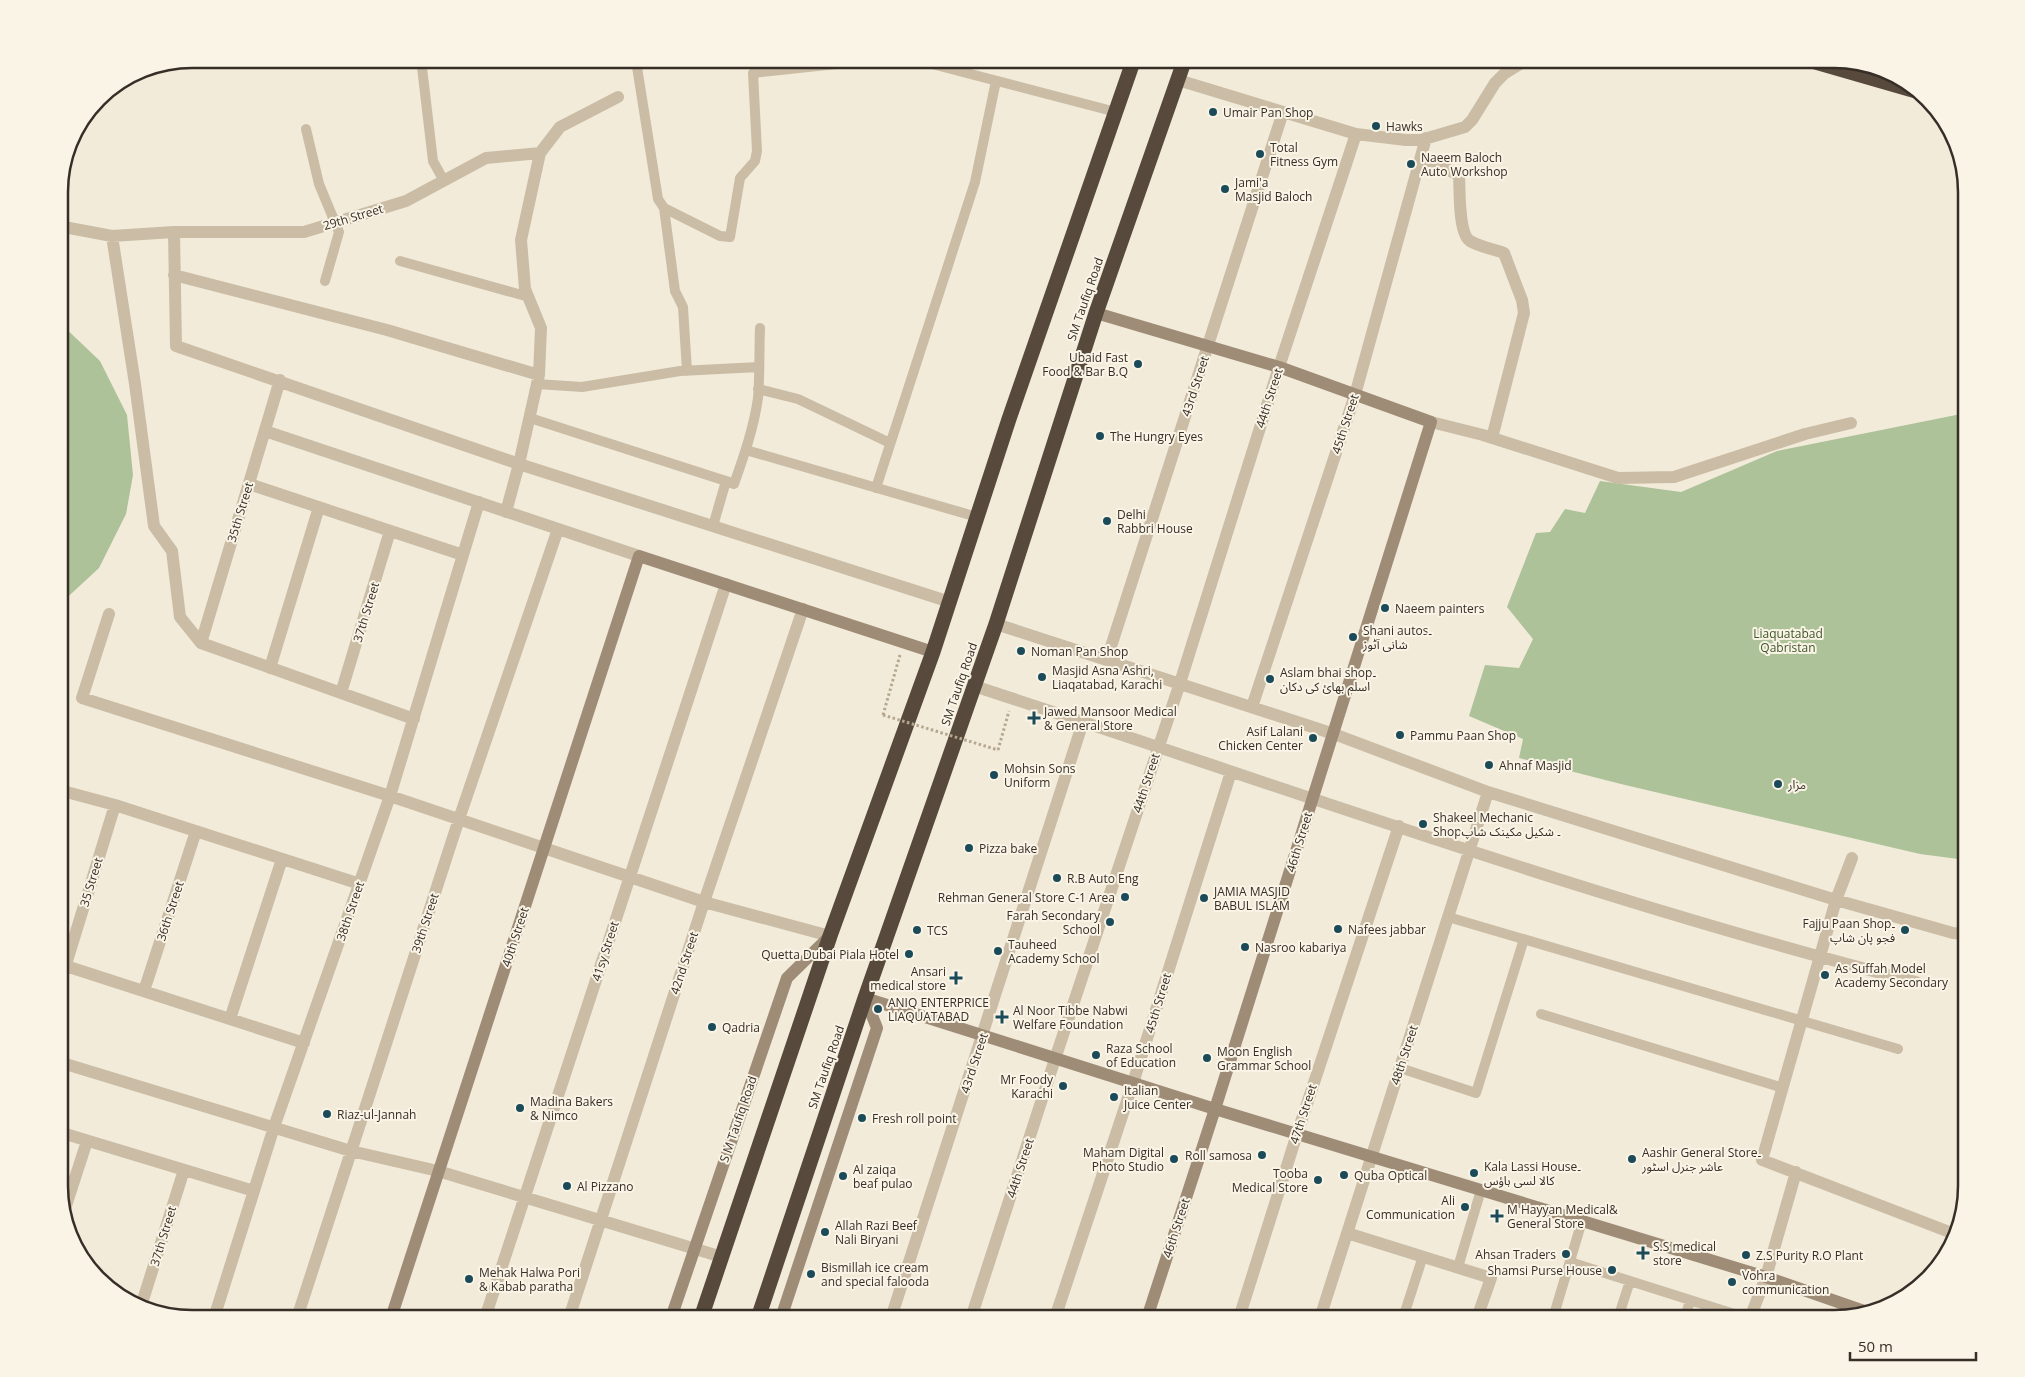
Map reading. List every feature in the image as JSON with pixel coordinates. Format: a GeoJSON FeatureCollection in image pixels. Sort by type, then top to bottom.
{"type":"FeatureCollection","features":[{"type":"Feature","properties":{"kind":"highway"},"geometry":{"type":"LineString","coordinates":[[704,1310],[830,936],[933,652],[1009,419],[1131,68]]}},
{"type":"Feature","properties":{"kind":"highway","name":"SM Taufiq Road"},"geometry":{"type":"LineString","coordinates":[[761,1310],[865,998],[996,624],[1096,313],[1182,68]]}},
{"type":"Feature","properties":{"kind":"highway"},"geometry":{"type":"LineString","coordinates":[[1837,68],[1898,86]]}},
{"type":"Feature","properties":{"kind":"street"},"geometry":{"type":"LineString","coordinates":[[1178,80],[1356,134],[1406,140],[1426,138],[1465,127],[1472,120],[1495,83],[1513,68]]}},
{"type":"Feature","properties":{"kind":"street"},"geometry":{"type":"LineString","coordinates":[[506,512],[520,464],[538,379],[541,328],[525,289],[521,240],[540,153],[560,127],[618,97]]}},
{"type":"Feature","properties":{"kind":"street","name":"43rd Street"},"geometry":{"type":"LineString","coordinates":[[1107,659],[1283,112]]}},
{"type":"Feature","properties":{"kind":"street","name":"44th Street"},"geometry":{"type":"LineString","coordinates":[[975,1310],[1055,1059],[1180,683],[1279,367],[1356,134]]}},
{"type":"Feature","properties":{"kind":"street","name":"45th Street"},"geometry":{"type":"LineString","coordinates":[[1252,707],[1355,395],[1426,138]]}},
{"type":"Feature","properties":{"kind":"street","name":"29th Street"},"geometry":{"type":"LineString","coordinates":[[68,228],[112,236],[174,232],[304,232],[406,201],[486,158],[540,153]]}},
{"type":"Feature","properties":{"kind":"street"},"geometry":{"type":"LineString","coordinates":[[1421,157],[1459,175],[1462,225],[1465,234],[1469,240],[1504,253],[1522,300],[1524,314],[1492,438]]}},
{"type":"Feature","properties":{"kind":"street"},"geometry":{"type":"LineString","coordinates":[[174,232],[176,346],[280,380],[520,464],[950,602]]}},
{"type":"Feature","properties":{"kind":"street"},"geometry":{"type":"LineString","coordinates":[[112,236],[135,384],[154,526],[172,551],[180,617],[201,643],[414,719]]}},
{"type":"Feature","properties":{"kind":"street"},"geometry":{"type":"LineString","coordinates":[[174,275],[386,330],[538,379]]}},
{"type":"Feature","properties":{"kind":"street"},"geometry":{"type":"LineString","coordinates":[[1096,313],[1279,367],[1431,422],[1492,438],[1618,478],[1674,477],[1805,434],[1851,423]]}},
{"type":"Feature","properties":{"kind":"street","name":"35th Street"},"geometry":{"type":"LineString","coordinates":[[201,643],[280,380]]}},
{"type":"Feature","properties":{"kind":"street","name":"46th Street"},"geometry":{"type":"LineString","coordinates":[[1150,1310],[1334,734],[1431,422]]}},
{"type":"Feature","properties":{"kind":"street"},"geometry":{"type":"LineString","coordinates":[[265,431],[933,652]]}},
{"type":"Feature","properties":{"kind":"street"},"geometry":{"type":"LineString","coordinates":[[249,484],[463,555]]}},
{"type":"Feature","properties":{"kind":"street","name":"38th Street"},"geometry":{"type":"LineString","coordinates":[[217,1310],[274,1127],[390,796],[479,502]]}},
{"type":"Feature","properties":{"kind":"street"},"geometry":{"type":"LineString","coordinates":[[270,668],[319,507]]}},
{"type":"Feature","properties":{"kind":"street","name":"39th Street"},"geometry":{"type":"LineString","coordinates":[[300,1310],[459,819],[558,529]]}},
{"type":"Feature","properties":{"kind":"street","name":"37th Street"},"geometry":{"type":"LineString","coordinates":[[341,693],[390,531]]}},
{"type":"Feature","properties":{"kind":"street","name":"40th Street"},"geometry":{"type":"LineString","coordinates":[[394,1310],[639,556]]}},
{"type":"Feature","properties":{"kind":"street","name":"41sy Street"},"geometry":{"type":"LineString","coordinates":[[488,1310],[726,584]]}},
{"type":"Feature","properties":{"kind":"street","name":"42nd Street"},"geometry":{"type":"LineString","coordinates":[[571,1310],[704,902],[803,609]]}},
{"type":"Feature","properties":{"kind":"street"},"geometry":{"type":"LineString","coordinates":[[109,614],[82,698],[390,796],[704,902],[830,936]]}},
{"type":"Feature","properties":{"kind":"street"},"geometry":{"type":"LineString","coordinates":[[996,624],[1334,734],[1488,792],[1836,900],[1958,933]]}},
{"type":"Feature","properties":{"kind":"street"},"geometry":{"type":"LineString","coordinates":[[974,686],[1313,800],[1399,826],[1469,851],[1820,958],[1916,982]]}},
{"type":"Feature","properties":{"kind":"street","name":"43rd Street"},"geometry":{"type":"LineString","coordinates":[[893,1310],[1083,722]]}},
{"type":"Feature","properties":{"kind":"street","name":"45th Street"},"geometry":{"type":"LineString","coordinates":[[1058,1310],[1231,772]]}},
{"type":"Feature","properties":{"kind":"street"},"geometry":{"type":"LineString","coordinates":[[68,792],[115,805],[360,884]]}},
{"type":"Feature","properties":{"kind":"street","name":"48th Street"},"geometry":{"type":"LineString","coordinates":[[1323,1310],[1488,792]]}},
{"type":"Feature","properties":{"kind":"street","name":"35 Street"},"geometry":{"type":"LineString","coordinates":[[68,939],[115,805]]}},
{"type":"Feature","properties":{"kind":"street","name":"47th Street"},"geometry":{"type":"LineString","coordinates":[[1241,1310],[1296,1134],[1399,826]]}},
{"type":"Feature","properties":{"kind":"street","name":"36th Street"},"geometry":{"type":"LineString","coordinates":[[144,991],[196,831]]}},
{"type":"Feature","properties":{"kind":"street"},"geometry":{"type":"LineString","coordinates":[[1852,858],[1836,900],[1762,1160],[1948,1232]]}},
{"type":"Feature","properties":{"kind":"street"},"geometry":{"type":"LineString","coordinates":[[230,1019],[282,859]]}},
{"type":"Feature","properties":{"kind":"street","name":"S M Taufiq Road"},"geometry":{"type":"LineString","coordinates":[[674,1310],[787,978],[830,936]]}},
{"type":"Feature","properties":{"kind":"street"},"geometry":{"type":"LineString","coordinates":[[68,967],[304,1043]]}},
{"type":"Feature","properties":{"kind":"street"},"geometry":{"type":"LineString","coordinates":[[865,998],[1215,1109],[1766,1277],[1854,1307]]}},
{"type":"Feature","properties":{"kind":"street"},"geometry":{"type":"LineString","coordinates":[[784,1310],[877,1028],[865,998]]}},
{"type":"Feature","properties":{"kind":"street"},"geometry":{"type":"LineString","coordinates":[[68,1065],[351,1151],[438,1171],[722,1257]]}},
{"type":"Feature","properties":{"kind":"street"},"geometry":{"type":"LineString","coordinates":[[68,1135],[254,1191]]}},
{"type":"Feature","properties":{"kind":"street"},"geometry":{"type":"LineString","coordinates":[[69,1198],[87,1141]]}},
{"type":"Feature","properties":{"kind":"street","name":"37th Street"},"geometry":{"type":"LineString","coordinates":[[143,1300],[184,1170]]}},
{"type":"Feature","properties":{"kind":"street"},"geometry":{"type":"LineString","coordinates":[[1752,1310],[1766,1277],[1796,1172]]}},
{"type":"Feature","properties":{"kind":"street"},"geometry":{"type":"LineString","coordinates":[[1347,1233],[1491,1278],[1480,1310]]}},
{"type":"Feature","properties":{"kind":"lane"},"geometry":{"type":"LineString","coordinates":[[422,68],[432,161],[444,181]]}},
{"type":"Feature","properties":{"kind":"lane"},"geometry":{"type":"LineString","coordinates":[[638,68],[658,199],[664,208],[675,291],[683,307],[687,371]]}},
{"type":"Feature","properties":{"kind":"lane"},"geometry":{"type":"LineString","coordinates":[[664,208],[720,236],[730,236],[740,178],[755,162],[757,151],[753,73],[799,68]]}},
{"type":"Feature","properties":{"kind":"lane"},"geometry":{"type":"LineString","coordinates":[[947,68],[1116,112]]}},
{"type":"Feature","properties":{"kind":"lane"},"geometry":{"type":"LineString","coordinates":[[876,488],[975,182],[996,81]]}},
{"type":"Feature","properties":{"kind":"lane"},"geometry":{"type":"LineString","coordinates":[[306,129],[320,184],[339,232],[325,281]]}},
{"type":"Feature","properties":{"kind":"lane"},"geometry":{"type":"LineString","coordinates":[[400,261],[529,297]]}},
{"type":"Feature","properties":{"kind":"lane"},"geometry":{"type":"LineString","coordinates":[[530,418],[734,484],[746,450],[758,398],[760,328]]}},
{"type":"Feature","properties":{"kind":"lane"},"geometry":{"type":"LineString","coordinates":[[538,379],[582,387],[687,371],[759,367]]}},
{"type":"Feature","properties":{"kind":"lane"},"geometry":{"type":"LineString","coordinates":[[758,390],[798,399],[890,443]]}},
{"type":"Feature","properties":{"kind":"lane"},"geometry":{"type":"LineString","coordinates":[[746,450],[977,517]]}},
{"type":"Feature","properties":{"kind":"lane"},"geometry":{"type":"LineString","coordinates":[[713,526],[726,481]]}},
{"type":"Feature","properties":{"kind":"lane"},"geometry":{"type":"LineString","coordinates":[[1448,917],[1898,1049]]}},
{"type":"Feature","properties":{"kind":"lane"},"geometry":{"type":"LineString","coordinates":[[1400,1068],[1476,1093],[1524,939]]}},
{"type":"Feature","properties":{"kind":"lane"},"geometry":{"type":"LineString","coordinates":[[1541,1014],[1783,1088]]}},
{"type":"Feature","properties":{"kind":"lane"},"geometry":{"type":"LineString","coordinates":[[1458,1267],[1481,1190]]}},
{"type":"Feature","properties":{"kind":"lane"},"geometry":{"type":"LineString","coordinates":[[1555,1310],[1582,1221]]}},
{"type":"Feature","properties":{"kind":"lane"},"geometry":{"type":"LineString","coordinates":[[1406,1310],[1423,1256]]}},
{"type":"Feature","properties":{"kind":"lane"},"geometry":{"type":"LineString","coordinates":[[1570,1262],[1722,1310]]}},
{"type":"Feature","properties":{"kind":"lane"},"geometry":{"type":"LineString","coordinates":[[1621,1310],[1630,1281]]}},
{"type":"Feature","properties":{"kind":"lane"},"geometry":{"type":"LineString","coordinates":[[1687,1310],[1690,1300]]}},
{"type":"Feature","properties":{"kind":"path"},"geometry":{"type":"LineString","coordinates":[[895,674],[883,715],[998,750],[1007,718]]}},
{"type":"Feature","properties":{"kind":"green space"},"geometry":{"type":"Polygon","coordinates":[[[68,331],[100,361],[127,415],[133,475],[126,514],[99,568],[68,597],[68,331]]]}},
{"type":"Feature","properties":{"kind":"green space","name":"Liaquatabad Qabristan"},"geometry":{"type":"Polygon","coordinates":[[[1958,415],[1958,859],[1920,854],[1625,785],[1519,758],[1523,739],[1469,716],[1485,665],[1519,668],[1533,639],[1507,607],[1536,533],[1550,532],[1565,509],[1585,513],[1600,481],[1681,492],[1777,451],[1958,415]]]}},
{"type":"Feature","properties":{"kind":"place","name":"Umair Pan Shop"},"geometry":{"type":"Point","coordinates":[1213,112]}},
{"type":"Feature","properties":{"kind":"place","name":"Hawks"},"geometry":{"type":"Point","coordinates":[1376,126]}},
{"type":"Feature","properties":{"kind":"place","name":"Total Fitness Gym"},"geometry":{"type":"Point","coordinates":[1260,154]}},
{"type":"Feature","properties":{"kind":"place","name":"Naeem Baloch Auto Workshop"},"geometry":{"type":"Point","coordinates":[1411,164]}},
{"type":"Feature","properties":{"kind":"place","name":"Jami'a Masjid Baloch"},"geometry":{"type":"Point","coordinates":[1225,189]}},
{"type":"Feature","properties":{"kind":"place","name":"Ubaid Fast Food & Bar B.Q"},"geometry":{"type":"Point","coordinates":[1138,364]}},
{"type":"Feature","properties":{"kind":"place","name":"The Hungry Eyes"},"geometry":{"type":"Point","coordinates":[1100,436]}},
{"type":"Feature","properties":{"kind":"place","name":"Delhi Rabbri House"},"geometry":{"type":"Point","coordinates":[1107,521]}},
{"type":"Feature","properties":{"kind":"place","name":"Naeem painters"},"geometry":{"type":"Point","coordinates":[1385,608]}},
{"type":"Feature","properties":{"kind":"place","name":"Shani autos۔ شانی آٹوز"},"geometry":{"type":"Point","coordinates":[1353,637]}},
{"type":"Feature","properties":{"kind":"place","name":"Noman Pan Shop"},"geometry":{"type":"Point","coordinates":[1021,651]}},
{"type":"Feature","properties":{"kind":"place","name":"Masjid Asna Ashri, Liaqatabad, Karachi"},"geometry":{"type":"Point","coordinates":[1042,677]}},
{"type":"Feature","properties":{"kind":"place","name":"Aslam bhai shop۔ اسلم بھائ کی دکان"},"geometry":{"type":"Point","coordinates":[1270,679]}},
{"type":"Feature","properties":{"kind":"place","name":"Jawed Mansoor Medical & General Store"},"geometry":{"type":"Point","coordinates":[1034,718]}},
{"type":"Feature","properties":{"kind":"place","name":"Pammu Paan Shop"},"geometry":{"type":"Point","coordinates":[1400,735]}},
{"type":"Feature","properties":{"kind":"place","name":"Asif Lalani Chicken Center"},"geometry":{"type":"Point","coordinates":[1313,738]}},
{"type":"Feature","properties":{"kind":"place","name":"Ahnaf Masjid"},"geometry":{"type":"Point","coordinates":[1489,765]}},
{"type":"Feature","properties":{"kind":"place","name":"Mohsin Sons Uniform"},"geometry":{"type":"Point","coordinates":[994,775]}},
{"type":"Feature","properties":{"kind":"place","name":"مزار"},"geometry":{"type":"Point","coordinates":[1778,784]}},
{"type":"Feature","properties":{"kind":"place","name":"Shakeel Mechanic Shop۔ شکیل مکینک شاپ"},"geometry":{"type":"Point","coordinates":[1423,824]}},
{"type":"Feature","properties":{"kind":"place","name":"Pizza bake"},"geometry":{"type":"Point","coordinates":[969,848]}},
{"type":"Feature","properties":{"kind":"place","name":"R.B Auto Eng"},"geometry":{"type":"Point","coordinates":[1057,878]}},
{"type":"Feature","properties":{"kind":"place","name":"Rehman General Store C-1 Area"},"geometry":{"type":"Point","coordinates":[1125,897]}},
{"type":"Feature","properties":{"kind":"place","name":"JAMIA MASJID BABUL ISLAM"},"geometry":{"type":"Point","coordinates":[1204,898]}},
{"type":"Feature","properties":{"kind":"place","name":"Farah Secondary School"},"geometry":{"type":"Point","coordinates":[1110,922]}},
{"type":"Feature","properties":{"kind":"place","name":"Nafees jabbar"},"geometry":{"type":"Point","coordinates":[1338,929]}},
{"type":"Feature","properties":{"kind":"place","name":"TCS"},"geometry":{"type":"Point","coordinates":[917,930]}},
{"type":"Feature","properties":{"kind":"place","name":"Fajju Paan Shop۔ فجو پان شاپ"},"geometry":{"type":"Point","coordinates":[1905,930]}},
{"type":"Feature","properties":{"kind":"place","name":"Nasroo kabariya"},"geometry":{"type":"Point","coordinates":[1245,947]}},
{"type":"Feature","properties":{"kind":"place","name":"Tauheed Academy School"},"geometry":{"type":"Point","coordinates":[998,951]}},
{"type":"Feature","properties":{"kind":"place","name":"Quetta Dubai Piala Hotel"},"geometry":{"type":"Point","coordinates":[909,954]}},
{"type":"Feature","properties":{"kind":"place","name":"As Suffah Model Academy Secondary"},"geometry":{"type":"Point","coordinates":[1825,975]}},
{"type":"Feature","properties":{"kind":"place","name":"Ansari medical store"},"geometry":{"type":"Point","coordinates":[956,978]}},
{"type":"Feature","properties":{"kind":"place","name":"ANIQ ENTERPRICE LIAQUATABAD"},"geometry":{"type":"Point","coordinates":[878,1009]}},
{"type":"Feature","properties":{"kind":"place","name":"Al Noor Tibbe Nabwi Welfare Foundation"},"geometry":{"type":"Point","coordinates":[1002,1017]}},
{"type":"Feature","properties":{"kind":"place","name":"Qadria"},"geometry":{"type":"Point","coordinates":[712,1027]}},
{"type":"Feature","properties":{"kind":"place","name":"Raza School of Education"},"geometry":{"type":"Point","coordinates":[1096,1055]}},
{"type":"Feature","properties":{"kind":"place","name":"Moon English Grammar School"},"geometry":{"type":"Point","coordinates":[1207,1058]}},
{"type":"Feature","properties":{"kind":"place","name":"Mr Foody Karachi"},"geometry":{"type":"Point","coordinates":[1063,1086]}},
{"type":"Feature","properties":{"kind":"place","name":"Italian Juice Center"},"geometry":{"type":"Point","coordinates":[1114,1097]}},
{"type":"Feature","properties":{"kind":"place","name":"Madina Bakers & Nimco"},"geometry":{"type":"Point","coordinates":[520,1108]}},
{"type":"Feature","properties":{"kind":"place","name":"Riaz-ul-Jannah"},"geometry":{"type":"Point","coordinates":[327,1114]}},
{"type":"Feature","properties":{"kind":"place","name":"Fresh roll point"},"geometry":{"type":"Point","coordinates":[862,1118]}},
{"type":"Feature","properties":{"kind":"place","name":"Roll samosa"},"geometry":{"type":"Point","coordinates":[1262,1155]}},
{"type":"Feature","properties":{"kind":"place","name":"Maham Digital Photo Studio"},"geometry":{"type":"Point","coordinates":[1174,1159]}},
{"type":"Feature","properties":{"kind":"place","name":"Aashir General Store۔ عاشر جنرل اسٹور"},"geometry":{"type":"Point","coordinates":[1632,1159]}},
{"type":"Feature","properties":{"kind":"place","name":"Kala Lassi House۔ کالا لسی ہاؤس"},"geometry":{"type":"Point","coordinates":[1474,1173]}},
{"type":"Feature","properties":{"kind":"place","name":"Quba Optical"},"geometry":{"type":"Point","coordinates":[1344,1175]}},
{"type":"Feature","properties":{"kind":"place","name":"Al zaiqa beaf pulao"},"geometry":{"type":"Point","coordinates":[843,1176]}},
{"type":"Feature","properties":{"kind":"place","name":"Tooba Medical Store"},"geometry":{"type":"Point","coordinates":[1318,1180]}},
{"type":"Feature","properties":{"kind":"place","name":"Al Pizzano"},"geometry":{"type":"Point","coordinates":[567,1186]}},
{"type":"Feature","properties":{"kind":"place","name":"Ali Communication"},"geometry":{"type":"Point","coordinates":[1465,1207]}},
{"type":"Feature","properties":{"kind":"place","name":"M Hayyan Medical& General Store"},"geometry":{"type":"Point","coordinates":[1497,1216]}},
{"type":"Feature","properties":{"kind":"place","name":"Allah Razi Beef Nali Biryani"},"geometry":{"type":"Point","coordinates":[825,1232]}},
{"type":"Feature","properties":{"kind":"place","name":"S.S medical store"},"geometry":{"type":"Point","coordinates":[1643,1253]}},
{"type":"Feature","properties":{"kind":"place","name":"Ahsan Traders"},"geometry":{"type":"Point","coordinates":[1566,1254]}},
{"type":"Feature","properties":{"kind":"place","name":"Z.S Purity R.O Plant"},"geometry":{"type":"Point","coordinates":[1746,1255]}},
{"type":"Feature","properties":{"kind":"place","name":"Shamsi Purse House"},"geometry":{"type":"Point","coordinates":[1612,1270]}},
{"type":"Feature","properties":{"kind":"place","name":"Bismillah ice cream and special falooda"},"geometry":{"type":"Point","coordinates":[811,1274]}},
{"type":"Feature","properties":{"kind":"place","name":"Mehak Halwa Pori & Kabab paratha"},"geometry":{"type":"Point","coordinates":[469,1279]}},
{"type":"Feature","properties":{"kind":"place","name":"Vohra communication"},"geometry":{"type":"Point","coordinates":[1732,1282]}}]}
